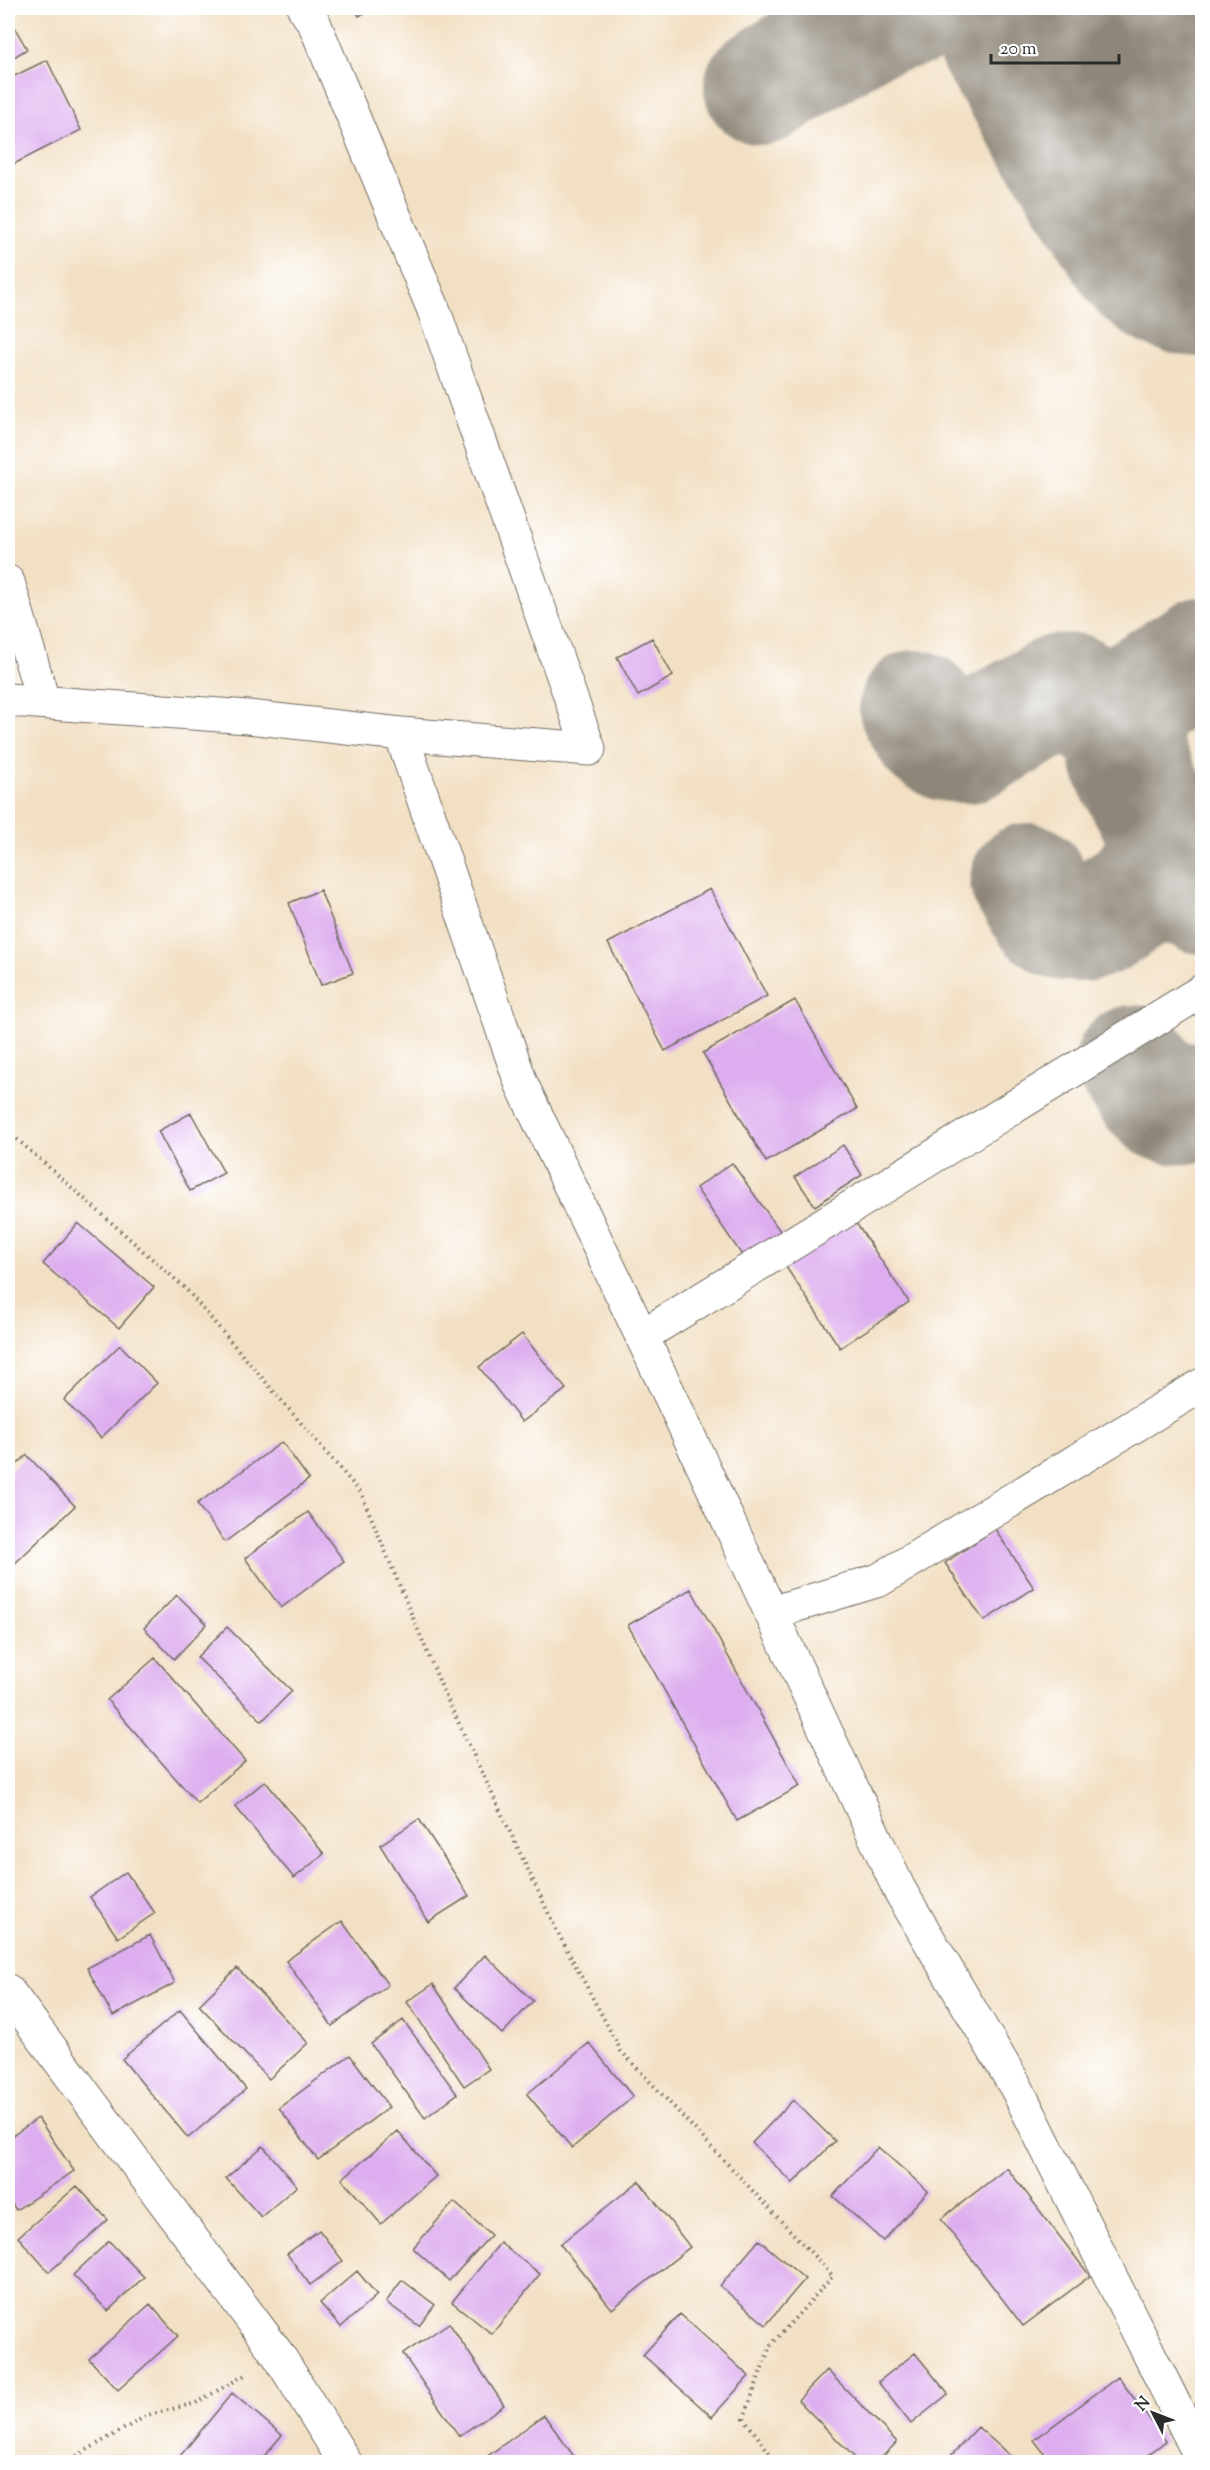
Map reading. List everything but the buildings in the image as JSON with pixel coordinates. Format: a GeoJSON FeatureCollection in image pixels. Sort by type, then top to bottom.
{"type":"FeatureCollection","features":[{"type":"Feature","properties":{"kind":"street"},"geometry":{"type":"LineString","coordinates":[[8,700],[248,717],[401,734],[589,749],[433,308],[315,26],[304,8]]}},
{"type":"Feature","properties":{"kind":"street"},"geometry":{"type":"LineString","coordinates":[[8,582],[44,701]]}},
{"type":"Feature","properties":{"kind":"street"},"geometry":{"type":"LineString","coordinates":[[401,734],[521,1083],[642,1336],[899,1889],[1016,2087],[1203,2460]]}},
{"type":"Feature","properties":{"kind":"street"},"geometry":{"type":"LineString","coordinates":[[642,1336],[1203,991]]}},
{"type":"Feature","properties":{"kind":"street"},"geometry":{"type":"LineString","coordinates":[[771,1612],[879,1580],[1203,1385]]}},
{"type":"Feature","properties":{"kind":"street"},"geometry":{"type":"LineString","coordinates":[[8,1991],[279,2356],[345,2463]]}},
{"type":"Feature","properties":{"kind":"path"},"geometry":{"type":"LineString","coordinates":[[8,1131],[185,1288],[361,1493],[443,1690],[556,1929],[621,2050],[833,2276],[770,2346],[744,2418],[776,2463]]}},
{"type":"Feature","properties":{"kind":"path"},"geometry":{"type":"LineString","coordinates":[[66,2463],[148,2415],[196,2403],[279,2356]]}},
{"type":"Feature","properties":{"kind":"taxiway"},"geometry":{"type":"LineString","coordinates":[[762,87],[865,22],[915,8]]}},
{"type":"Feature","properties":{"kind":"taxiway"},"geometry":{"type":"LineString","coordinates":[[974,8],[1031,28],[1120,81]]}},
{"type":"Feature","properties":{"kind":"taxiway"},"geometry":{"type":"LineString","coordinates":[[917,708],[933,735],[949,744],[967,745],[1060,692],[1072,691],[1097,710],[1114,709],[1202,655]]}},
{"type":"Feature","properties":{"kind":"taxiway"},"geometry":{"type":"LineString","coordinates":[[1138,696],[1126,728],[1127,754],[1158,818],[1164,840],[1159,863],[1142,890]]}},
{"type":"Feature","properties":{"kind":"taxiway"},"geometry":{"type":"LineString","coordinates":[[1028,881],[1049,913],[1065,923],[1083,924],[1098,919],[1142,890],[1180,885],[1202,896]]}},
{"type":"Feature","properties":{"kind":"taxiway"},"geometry":{"type":"LineString","coordinates":[[1133,1063],[1153,1092],[1169,1105],[1178,1107],[1202,1099]]}},
{"type":"Feature","properties":{"kind":"runway"},"geometry":{"type":"LineString","coordinates":[[1074,8],[1202,213]]}}]}
